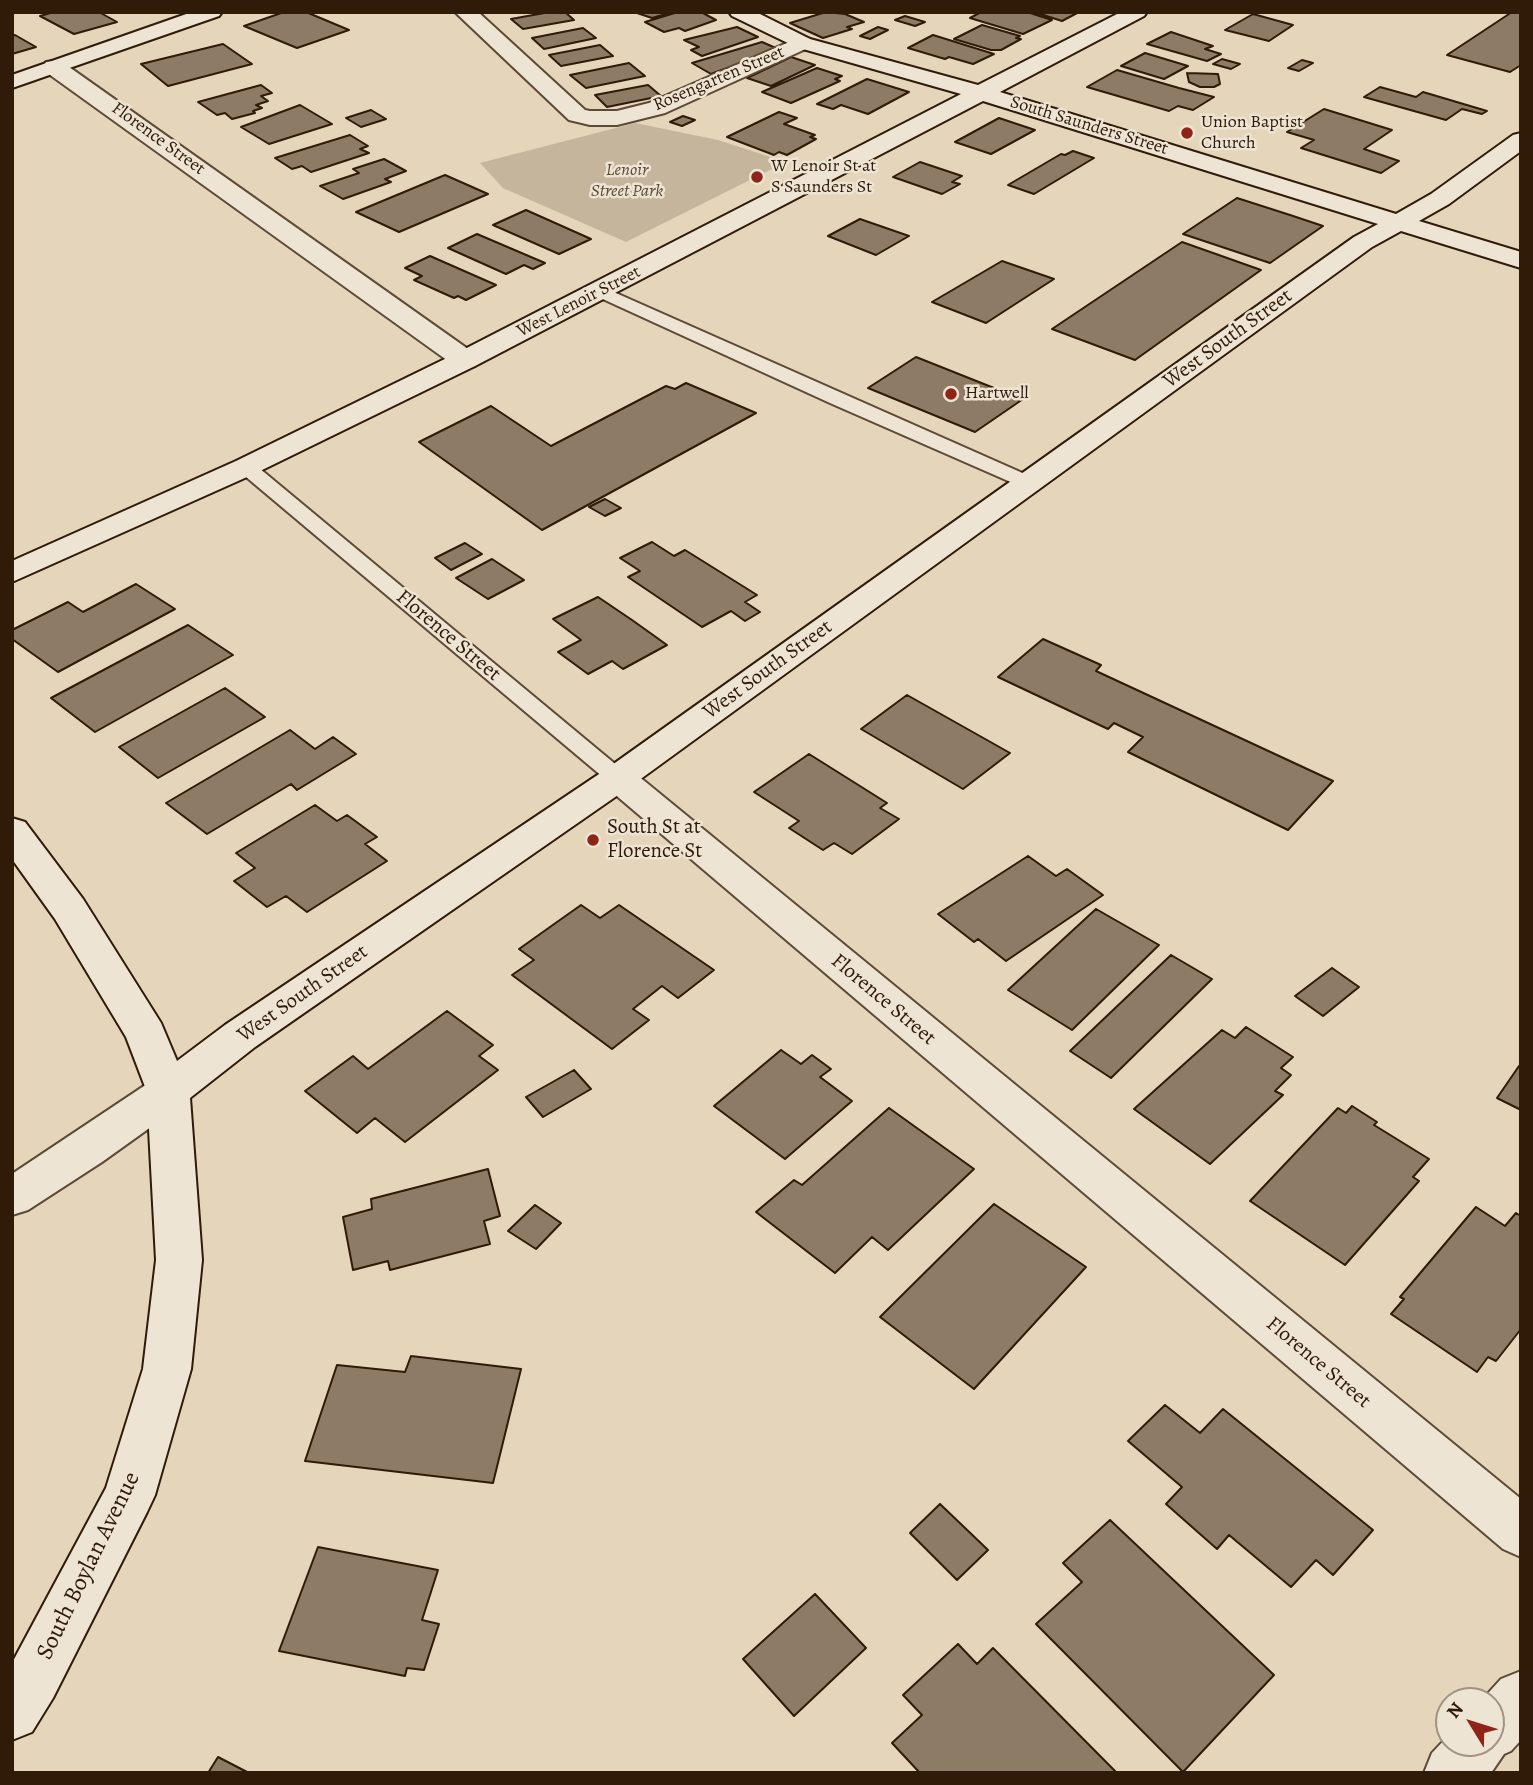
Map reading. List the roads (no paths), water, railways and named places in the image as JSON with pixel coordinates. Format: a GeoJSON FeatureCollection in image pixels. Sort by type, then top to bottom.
{"type":"FeatureCollection","features":[{"type":"Feature","properties":{"kind":"street"},"geometry":{"type":"LineString","coordinates":[[12,82],[212,12]]}},
{"type":"Feature","properties":{"kind":"street","name":"Rosengarten Street"},"geometry":{"type":"LineString","coordinates":[[465,12],[577,115],[590,118],[617,118],[657,107],[803,43]]}},
{"type":"Feature","properties":{"kind":"street","name":"South Saunders Street"},"geometry":{"type":"LineString","coordinates":[[739,12],[803,43],[981,93],[1521,260]]}},
{"type":"Feature","properties":{"kind":"street","name":"West Lenoir Street"},"geometry":{"type":"LineString","coordinates":[[12,573],[246,467],[465,360],[1137,12]]}},
{"type":"Feature","properties":{"kind":"street","name":"Florence Street"},"geometry":{"type":"LineString","coordinates":[[54,67],[465,360]]}},
{"type":"Feature","properties":{"kind":"street","name":"West South Street"},"geometry":{"type":"LineString","coordinates":[[12,1197],[86,1150],[168,1092],[240,1036],[618,778],[1363,242],[1440,199],[1521,139]]}},
{"type":"Feature","properties":{"kind":"street","name":"Florence Street"},"geometry":{"type":"LineString","coordinates":[[618,778],[1521,1532]]}},
{"type":"Feature","properties":{"kind":"street","name":"South Boylan Avenue"},"geometry":{"type":"LineString","coordinates":[[12,831],[69,909],[146,1034],[168,1092],[179,1259],[167,1369],[129,1495],[34,1679],[12,1712]]}},
{"type":"Feature","properties":{"kind":"street"},"geometry":{"type":"LineString","coordinates":[[1505,1716],[1521,1699]]}},
{"type":"Feature","properties":{"kind":"street"},"geometry":{"type":"LineString","coordinates":[[1452,1773],[1466,1757]]}},
{"type":"Feature","properties":{"kind":"lane"},"geometry":{"type":"LineString","coordinates":[[600,291],[836,399],[1029,482]]}},
{"type":"Feature","properties":{"kind":"lane","name":"Florence Street"},"geometry":{"type":"LineString","coordinates":[[246,467],[618,778]]}},
{"type":"Feature","properties":{"kind":"place","name":"Union Baptist Church"},"geometry":{"type":"Point","coordinates":[1187,133]}},
{"type":"Feature","properties":{"kind":"place","name":"W Lenoir St at S Saunders St"},"geometry":{"type":"Point","coordinates":[757,177]}},
{"type":"Feature","properties":{"kind":"place","name":"Hartwell"},"geometry":{"type":"Point","coordinates":[951,394]}},
{"type":"Feature","properties":{"kind":"place","name":"South St at Florence St"},"geometry":{"type":"Point","coordinates":[593,840]}},
{"type":"Feature","properties":{"kind":"park label","name":"Lenoir Street Park"},"geometry":{"type":"Point","coordinates":[627,181]}}]}
